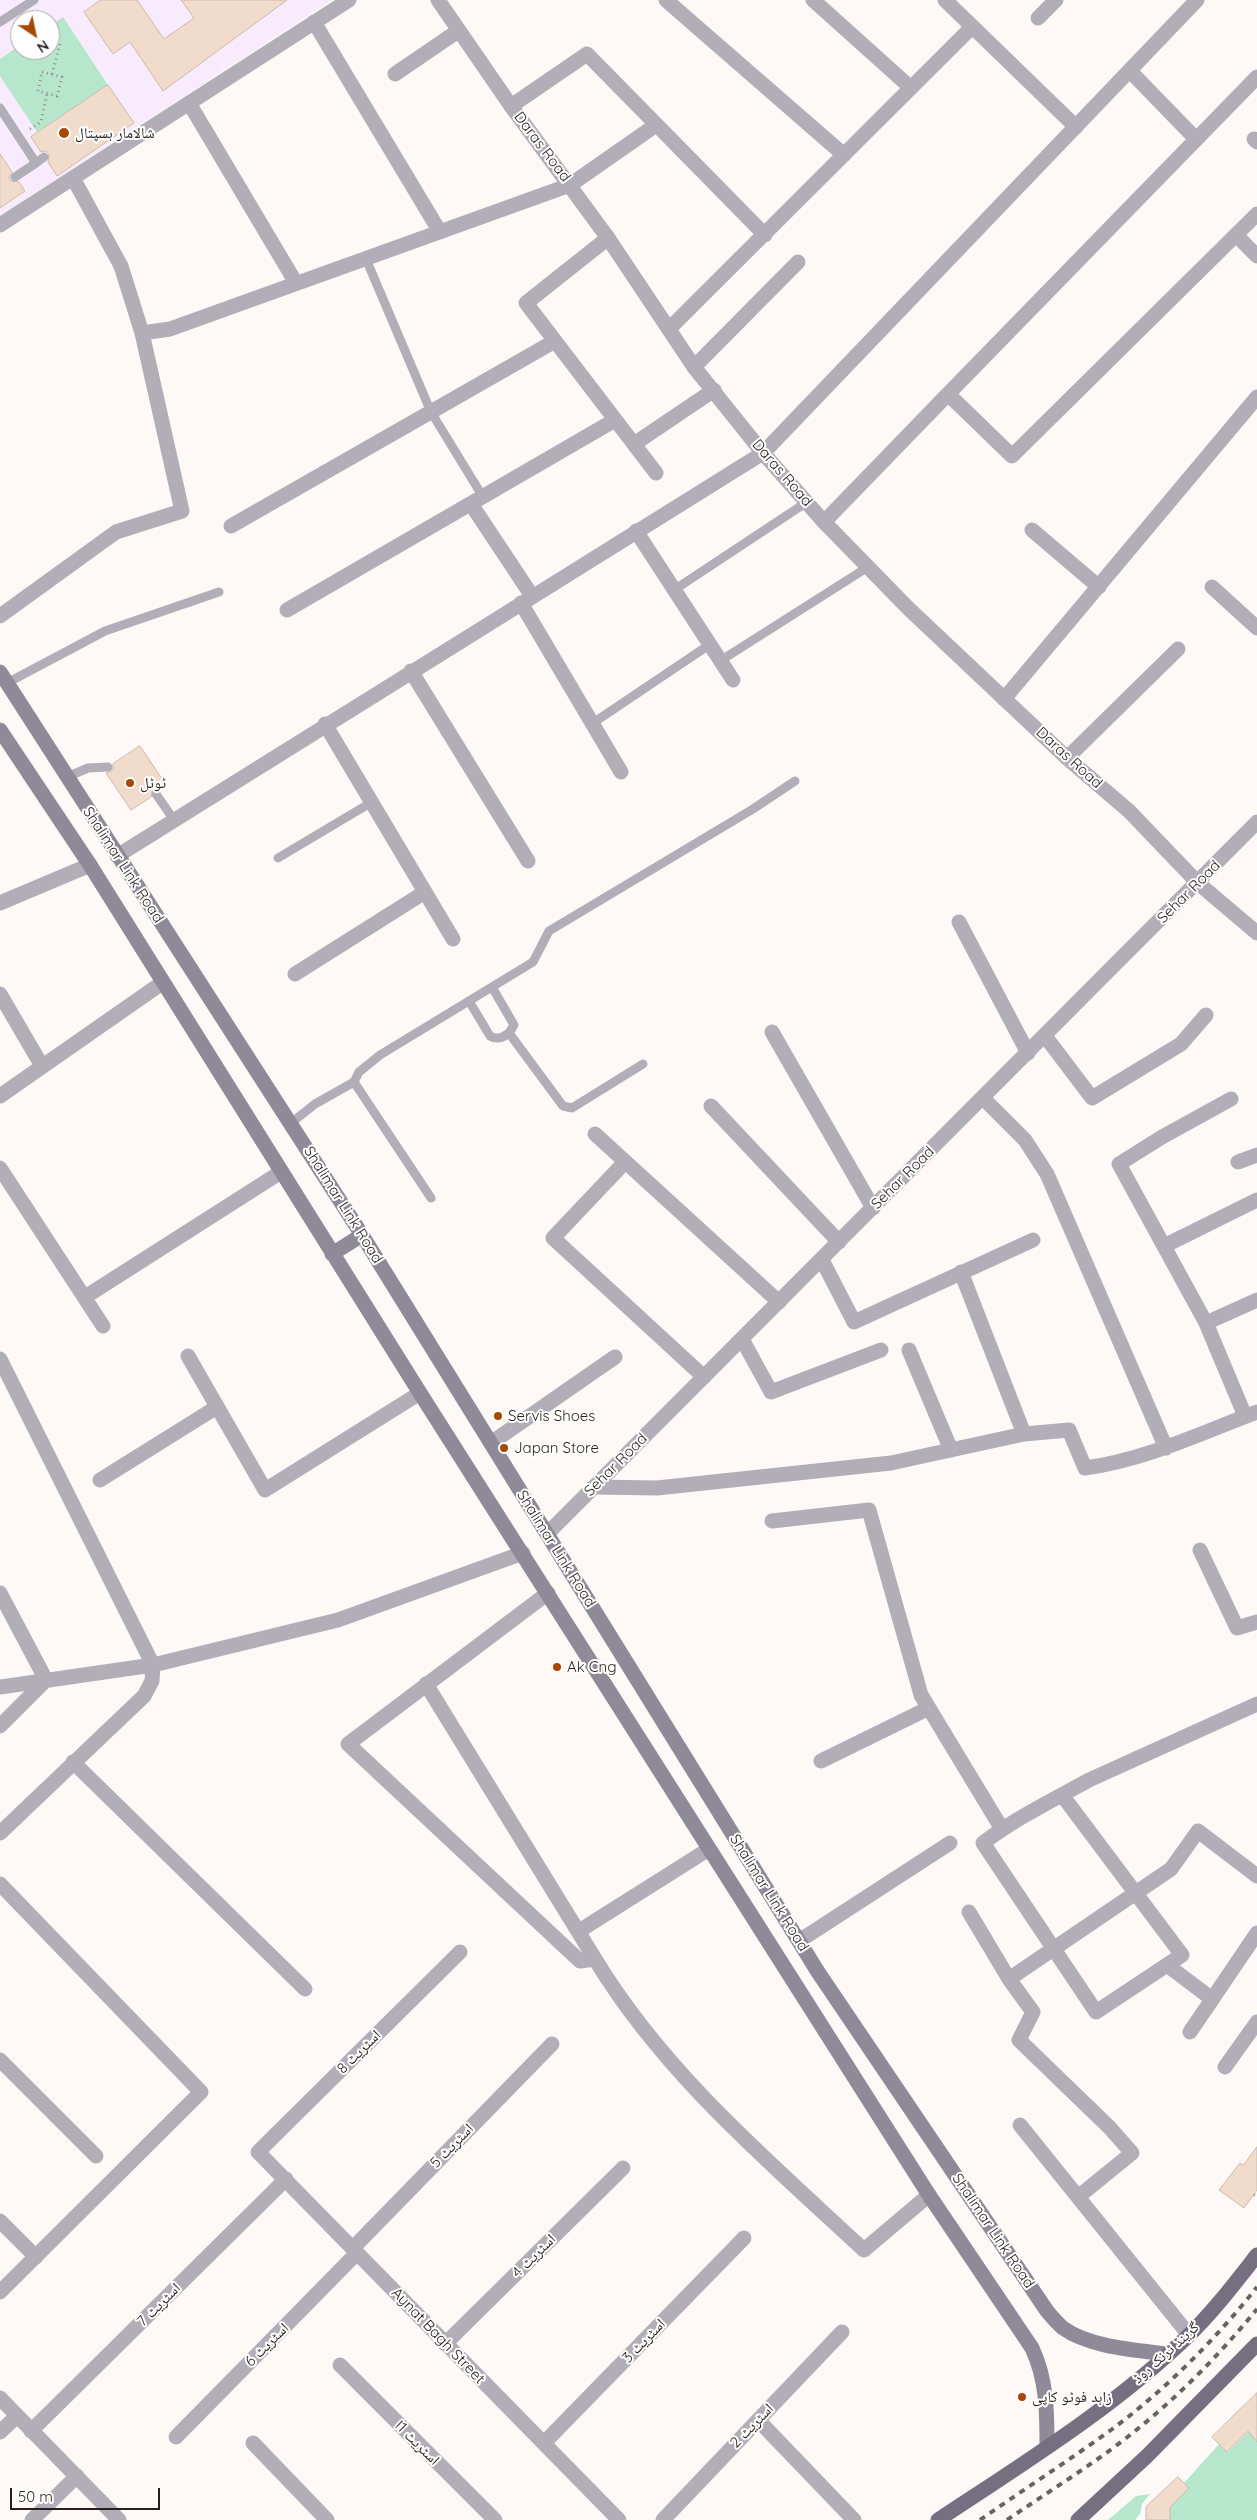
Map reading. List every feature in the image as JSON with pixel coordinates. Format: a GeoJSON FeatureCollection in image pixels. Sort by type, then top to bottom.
{"type":"FeatureCollection","features":[{"type":"Feature","properties":{"kind":"main road","name":"Shalimar Link Road"},"geometry":{"type":"LineString","coordinates":[[3,678],[362,1234],[799,1941],[1047,2311],[1063,2328],[1078,2336],[1122,2348],[1167,2354]]}},
{"type":"Feature","properties":{"kind":"main road","name":"Shalimar Link Road"},"geometry":{"type":"LineString","coordinates":[[0,730],[90,865],[332,1254],[929,2195],[1032,2348],[1040,2364],[1046,2392],[1047,2447]]}},
{"type":"Feature","properties":{"kind":"main road"},"geometry":{"type":"LineString","coordinates":[[332,1254],[362,1234]]}},
{"type":"Feature","properties":{"kind":"main road"},"geometry":{"type":"LineString","coordinates":[[739,1894],[762,1880]]}},
{"type":"Feature","properties":{"kind":"main road","name":"گرینڈ ٹرنک روڈ"},"geometry":{"type":"LineString","coordinates":[[938,2520],[1112,2402],[1189,2335],[1257,2256]]}},
{"type":"Feature","properties":{"kind":"main road"},"geometry":{"type":"LineString","coordinates":[[1078,2520],[1147,2456],[1257,2344]]}},
{"type":"Feature","properties":{"kind":"street"},"geometry":{"type":"LineString","coordinates":[[0,225],[349,0]]}},
{"type":"Feature","properties":{"kind":"street","name":"Daras Road"},"geometry":{"type":"LineString","coordinates":[[438,0],[511,106],[608,238],[694,367],[763,453],[824,522],[950,649],[1067,758],[1129,810],[1198,883],[1257,933]]}},
{"type":"Feature","properties":{"kind":"street"},"geometry":{"type":"LineString","coordinates":[[666,0],[844,155]]}},
{"type":"Feature","properties":{"kind":"street"},"geometry":{"type":"LineString","coordinates":[[813,0],[911,88]]}},
{"type":"Feature","properties":{"kind":"street"},"geometry":{"type":"LineString","coordinates":[[944,0],[1076,127]]}},
{"type":"Feature","properties":{"kind":"street"},"geometry":{"type":"LineString","coordinates":[[1038,18],[1056,0]]}},
{"type":"Feature","properties":{"kind":"street"},"geometry":{"type":"LineString","coordinates":[[117,856],[325,724],[763,453],[1197,0]]}},
{"type":"Feature","properties":{"kind":"street"},"geometry":{"type":"LineString","coordinates":[[314,22],[440,232]]}},
{"type":"Feature","properties":{"kind":"street"},"geometry":{"type":"LineString","coordinates":[[669,330],[972,27]]}},
{"type":"Feature","properties":{"kind":"street"},"geometry":{"type":"LineString","coordinates":[[395,74],[458,31]]}},
{"type":"Feature","properties":{"kind":"street"},"geometry":{"type":"LineString","coordinates":[[511,106],[586,54],[765,235]]}},
{"type":"Feature","properties":{"kind":"street"},"geometry":{"type":"LineString","coordinates":[[1130,71],[1196,139]]}},
{"type":"Feature","properties":{"kind":"street"},"geometry":{"type":"LineString","coordinates":[[824,522],[1257,77]]}},
{"type":"Feature","properties":{"kind":"street"},"geometry":{"type":"LineString","coordinates":[[189,103],[296,283]]}},
{"type":"Feature","properties":{"kind":"street"},"geometry":{"type":"LineString","coordinates":[[142,333],[170,329],[570,185],[656,125]]}},
{"type":"Feature","properties":{"kind":"street"},"geometry":{"type":"LineString","coordinates":[[0,616],[116,532],[182,511],[142,333],[121,266],[73,178]]}},
{"type":"Feature","properties":{"kind":"street"},"geometry":{"type":"LineString","coordinates":[[948,394],[1012,456],[1237,236],[1257,214]]}},
{"type":"Feature","properties":{"kind":"street"},"geometry":{"type":"LineString","coordinates":[[1237,236],[1257,256]]}},
{"type":"Feature","properties":{"kind":"street"},"geometry":{"type":"LineString","coordinates":[[608,238],[526,303],[656,473]]}},
{"type":"Feature","properties":{"kind":"street"},"geometry":{"type":"LineString","coordinates":[[694,367],[798,262]]}},
{"type":"Feature","properties":{"kind":"street"},"geometry":{"type":"LineString","coordinates":[[231,526],[555,341]]}},
{"type":"Feature","properties":{"kind":"street"},"geometry":{"type":"LineString","coordinates":[[634,444],[714,390]]}},
{"type":"Feature","properties":{"kind":"street"},"geometry":{"type":"LineString","coordinates":[[1004,698],[1257,397]]}},
{"type":"Feature","properties":{"kind":"street"},"geometry":{"type":"LineString","coordinates":[[287,610],[615,420]]}},
{"type":"Feature","properties":{"kind":"street"},"geometry":{"type":"LineString","coordinates":[[477,500],[592,723],[621,772]]}},
{"type":"Feature","properties":{"kind":"street"},"geometry":{"type":"LineString","coordinates":[[1032,530],[1099,587]]}},
{"type":"Feature","properties":{"kind":"street"},"geometry":{"type":"LineString","coordinates":[[636,531],[733,680]]}},
{"type":"Feature","properties":{"kind":"street"},"geometry":{"type":"LineString","coordinates":[[1212,588],[1257,628]]}},
{"type":"Feature","properties":{"kind":"street"},"geometry":{"type":"LineString","coordinates":[[1067,758],[1178,649]]}},
{"type":"Feature","properties":{"kind":"street"},"geometry":{"type":"LineString","coordinates":[[411,671],[528,861]]}},
{"type":"Feature","properties":{"kind":"street"},"geometry":{"type":"LineString","coordinates":[[325,724],[453,939]]}},
{"type":"Feature","properties":{"kind":"street","name":"Sehar Road"},"geometry":{"type":"LineString","coordinates":[[547,1534],[1257,822]]}},
{"type":"Feature","properties":{"kind":"street"},"geometry":{"type":"LineString","coordinates":[[0,903],[90,865]]}},
{"type":"Feature","properties":{"kind":"street"},"geometry":{"type":"LineString","coordinates":[[295,974],[426,892]]}},
{"type":"Feature","properties":{"kind":"street"},"geometry":{"type":"LineString","coordinates":[[959,922],[1028,1052]]}},
{"type":"Feature","properties":{"kind":"street"},"geometry":{"type":"LineString","coordinates":[[0,1096],[162,983]]}},
{"type":"Feature","properties":{"kind":"street"},"geometry":{"type":"LineString","coordinates":[[0,994],[42,1066]]}},
{"type":"Feature","properties":{"kind":"street"},"geometry":{"type":"LineString","coordinates":[[1045,1036],[1092,1098],[1181,1044],[1206,1015]]}},
{"type":"Feature","properties":{"kind":"street"},"geometry":{"type":"LineString","coordinates":[[772,1032],[873,1208]]}},
{"type":"Feature","properties":{"kind":"street"},"geometry":{"type":"LineString","coordinates":[[983,1098],[1025,1140],[1047,1174],[1166,1448]]}},
{"type":"Feature","properties":{"kind":"street"},"geometry":{"type":"LineString","coordinates":[[594,1487],[657,1488],[685,1486],[891,1463],[1024,1434],[1069,1430],[1086,1468],[1102,1466],[1166,1448],[1251,1414],[1206,1322],[1119,1164],[1162,1137],[1231,1100]]}},
{"type":"Feature","properties":{"kind":"street"},"geometry":{"type":"LineString","coordinates":[[711,1106],[839,1242]]}},
{"type":"Feature","properties":{"kind":"street"},"geometry":{"type":"LineString","coordinates":[[596,1134],[779,1302]]}},
{"type":"Feature","properties":{"kind":"street"},"geometry":{"type":"LineString","coordinates":[[1238,1162],[1257,1154]]}},
{"type":"Feature","properties":{"kind":"street"},"geometry":{"type":"LineString","coordinates":[[625,1162],[553,1238],[704,1377]]}},
{"type":"Feature","properties":{"kind":"street"},"geometry":{"type":"LineString","coordinates":[[0,1168],[86,1297],[103,1326]]}},
{"type":"Feature","properties":{"kind":"street"},"geometry":{"type":"LineString","coordinates":[[86,1297],[281,1172]]}},
{"type":"Feature","properties":{"kind":"street"},"geometry":{"type":"LineString","coordinates":[[1164,1246],[1257,1200]]}},
{"type":"Feature","properties":{"kind":"street"},"geometry":{"type":"LineString","coordinates":[[822,1260],[854,1322],[1033,1240]]}},
{"type":"Feature","properties":{"kind":"street"},"geometry":{"type":"LineString","coordinates":[[960,1272],[1024,1434]]}},
{"type":"Feature","properties":{"kind":"street"},"geometry":{"type":"LineString","coordinates":[[1206,1322],[1257,1300]]}},
{"type":"Feature","properties":{"kind":"street"},"geometry":{"type":"LineString","coordinates":[[742,1339],[771,1392],[881,1350]]}},
{"type":"Feature","properties":{"kind":"street"},"geometry":{"type":"LineString","coordinates":[[909,1350],[951,1450]]}},
{"type":"Feature","properties":{"kind":"street"},"geometry":{"type":"LineString","coordinates":[[188,1356],[265,1490],[420,1393]]}},
{"type":"Feature","properties":{"kind":"street"},"geometry":{"type":"LineString","coordinates":[[490,1443],[615,1357]]}},
{"type":"Feature","properties":{"kind":"street"},"geometry":{"type":"LineString","coordinates":[[0,1833],[144,1696],[152,1681],[153,1665],[2,1368]]}},
{"type":"Feature","properties":{"kind":"street"},"geometry":{"type":"LineString","coordinates":[[100,1480],[217,1407]]}},
{"type":"Feature","properties":{"kind":"street"},"geometry":{"type":"LineString","coordinates":[[772,1522],[869,1510],[921,1695],[1002,1829]]}},
{"type":"Feature","properties":{"kind":"street"},"geometry":{"type":"LineString","coordinates":[[1200,1550],[1237,1628],[1257,1622]]}},
{"type":"Feature","properties":{"kind":"street"},"geometry":{"type":"LineString","coordinates":[[0,1687],[153,1665],[338,1620],[523,1553]]}},
{"type":"Feature","properties":{"kind":"street"},"geometry":{"type":"LineString","coordinates":[[0,1592],[46,1680]]}},
{"type":"Feature","properties":{"kind":"street"},"geometry":{"type":"LineString","coordinates":[[548,1594],[348,1744],[580,1960],[595,1959]]}},
{"type":"Feature","properties":{"kind":"street"},"geometry":{"type":"LineString","coordinates":[[0,1726],[46,1680]]}},
{"type":"Feature","properties":{"kind":"street"},"geometry":{"type":"LineString","coordinates":[[426,1684],[579,1931],[618,1998],[702,2098],[864,2250],[929,2195]]}},
{"type":"Feature","properties":{"kind":"street"},"geometry":{"type":"LineString","coordinates":[[1062,1795],[1182,1954],[1096,2012],[983,1843],[1002,1829],[1062,1795],[1089,1780],[1257,1704]]}},
{"type":"Feature","properties":{"kind":"street"},"geometry":{"type":"LineString","coordinates":[[821,1761],[929,1708]]}},
{"type":"Feature","properties":{"kind":"street"},"geometry":{"type":"LineString","coordinates":[[73,1762],[306,1989]]}},
{"type":"Feature","properties":{"kind":"street"},"geometry":{"type":"LineString","coordinates":[[1009,1979],[1171,1869],[1198,1831],[1257,1876]]}},
{"type":"Feature","properties":{"kind":"street"},"geometry":{"type":"LineString","coordinates":[[799,1941],[950,1843]]}},
{"type":"Feature","properties":{"kind":"street"},"geometry":{"type":"LineString","coordinates":[[579,1931],[709,1849]]}},
{"type":"Feature","properties":{"kind":"street"},"geometry":{"type":"LineString","coordinates":[[0,1884],[201,2092],[0,2292]]}},
{"type":"Feature","properties":{"kind":"street"},"geometry":{"type":"LineString","coordinates":[[969,1912],[1009,1979],[1033,2012],[1019,2040],[1110,2128],[1132,2153],[1078,2197]]}},
{"type":"Feature","properties":{"kind":"street"},"geometry":{"type":"LineString","coordinates":[[1190,2032],[1257,1933]]}},
{"type":"Feature","properties":{"kind":"street","name":"اسٹریٹ 8"},"geometry":{"type":"LineString","coordinates":[[258,2152],[460,1952]]}},
{"type":"Feature","properties":{"kind":"street"},"geometry":{"type":"LineString","coordinates":[[1167,1965],[1212,2000]]}},
{"type":"Feature","properties":{"kind":"street"},"geometry":{"type":"LineString","coordinates":[[1225,2067],[1257,2022]]}},
{"type":"Feature","properties":{"kind":"street","name":"اسٹریٹ 5"},"geometry":{"type":"LineString","coordinates":[[355,2250],[552,2044]]}},
{"type":"Feature","properties":{"kind":"street"},"geometry":{"type":"LineString","coordinates":[[0,2060],[96,2156]]}},
{"type":"Feature","properties":{"kind":"street"},"geometry":{"type":"LineString","coordinates":[[1020,2125],[1189,2335]]}},
{"type":"Feature","properties":{"kind":"street","name":"Aynat Bagh Street"},"geometry":{"type":"LineString","coordinates":[[258,2152],[619,2520]]}},
{"type":"Feature","properties":{"kind":"street","name":"اسٹریٹ 4"},"geometry":{"type":"LineString","coordinates":[[445,2344],[623,2168]]}},
{"type":"Feature","properties":{"kind":"street","name":"اسٹریٹ 7"},"geometry":{"type":"LineString","coordinates":[[31,2431],[286,2179]]}},
{"type":"Feature","properties":{"kind":"street"},"geometry":{"type":"LineString","coordinates":[[0,2221],[36,2257]]}},
{"type":"Feature","properties":{"kind":"street","name":"اسٹریٹ 3"},"geometry":{"type":"LineString","coordinates":[[544,2443],[744,2238]]}},
{"type":"Feature","properties":{"kind":"street","name":"اسٹریٹ 6"},"geometry":{"type":"LineString","coordinates":[[176,2437],[355,2250]]}},
{"type":"Feature","properties":{"kind":"street","name":"اسٹریٹ 2"},"geometry":{"type":"LineString","coordinates":[[663,2520],[842,2332]]}},
{"type":"Feature","properties":{"kind":"street","name":"اسٹریٹ 1ا"},"geometry":{"type":"LineString","coordinates":[[340,2366],[495,2520]]}},
{"type":"Feature","properties":{"kind":"street"},"geometry":{"type":"LineString","coordinates":[[0,2398],[120,2520]]}},
{"type":"Feature","properties":{"kind":"street"},"geometry":{"type":"LineString","coordinates":[[0,2432],[17,2416]]}},
{"type":"Feature","properties":{"kind":"street"},"geometry":{"type":"LineString","coordinates":[[758,2420],[854,2520]]}},
{"type":"Feature","properties":{"kind":"street"},"geometry":{"type":"LineString","coordinates":[[253,2444],[327,2520]]}},
{"type":"Feature","properties":{"kind":"street"},"geometry":{"type":"LineString","coordinates":[[32,2520],[77,2476]]}},
{"type":"Feature","properties":{"kind":"lane"},"geometry":{"type":"LineString","coordinates":[[0,22],[34,0]]}},
{"type":"Feature","properties":{"kind":"lane"},"geometry":{"type":"LineString","coordinates":[[0,108],[36,163]]}},
{"type":"Feature","properties":{"kind":"lane"},"geometry":{"type":"LineString","coordinates":[[15,177],[44,157]]}},
{"type":"Feature","properties":{"kind":"lane"},"geometry":{"type":"LineString","coordinates":[[366,259],[431,412],[477,500]]}},
{"type":"Feature","properties":{"kind":"lane"},"geometry":{"type":"LineString","coordinates":[[674,590],[807,502]]}},
{"type":"Feature","properties":{"kind":"lane"},"geometry":{"type":"LineString","coordinates":[[720,661],[868,567]]}},
{"type":"Feature","properties":{"kind":"lane"},"geometry":{"type":"LineString","coordinates":[[3,678],[105,631],[219,592]]}},
{"type":"Feature","properties":{"kind":"lane"},"geometry":{"type":"LineString","coordinates":[[592,723],[709,645]]}},
{"type":"Feature","properties":{"kind":"lane"},"geometry":{"type":"LineString","coordinates":[[67,777],[88,768],[108,767]]}},
{"type":"Feature","properties":{"kind":"lane"},"geometry":{"type":"LineString","coordinates":[[291,1123],[315,1104],[354,1082],[359,1072],[380,1055],[533,962],[549,931],[753,809],[795,781]]}},
{"type":"Feature","properties":{"kind":"lane"},"geometry":{"type":"LineString","coordinates":[[156,794],[174,820]]}},
{"type":"Feature","properties":{"kind":"lane"},"geometry":{"type":"LineString","coordinates":[[278,858],[372,802]]}},
{"type":"Feature","properties":{"kind":"lane"},"geometry":{"type":"LineString","coordinates":[[469,1001],[490,1036],[495,1039],[501,1038],[509,1033],[514,1025],[492,987]]}},
{"type":"Feature","properties":{"kind":"lane"},"geometry":{"type":"LineString","coordinates":[[509,1033],[556,1100],[563,1106],[572,1108],[643,1064]]}},
{"type":"Feature","properties":{"kind":"lane"},"geometry":{"type":"LineString","coordinates":[[354,1082],[431,1198]]}},
{"type":"Feature","properties":{"kind":"path"},"geometry":{"type":"LineString","coordinates":[[52,74],[56,60]]}},
{"type":"Feature","properties":{"kind":"path"},"geometry":{"type":"LineString","coordinates":[[42,72],[62,77],[57,96],[47,94],[38,91],[42,72]]}},
{"type":"Feature","properties":{"kind":"path"},"geometry":{"type":"LineString","coordinates":[[19,136],[41,122],[47,94]]}},
{"type":"Feature","properties":{"kind":"shaded area","name":"شالامار ہسپتال"},"geometry":{"type":"Polygon","coordinates":[[[0,0],[332,0],[0,216],[0,0]]]}},
{"type":"Feature","properties":{"kind":"green space"},"geometry":{"type":"Polygon","coordinates":[[[63,17],[108,85],[37,132],[0,76],[0,59],[10,52],[10,60],[60,60],[60,19],[63,17]]]}},
{"type":"Feature","properties":{"kind":"green space"},"geometry":{"type":"Polygon","coordinates":[[[1257,2423],[1257,2520],[1147,2520],[1146,2507],[1153,2500],[1163,2500],[1170,2507],[1189,2488],[1184,2483],[1219,2444],[1228,2452],[1257,2423]]]}},
{"type":"Feature","properties":{"kind":"green space"},"geometry":{"type":"Polygon","coordinates":[[[1150,2494],[1142,2504],[1140,2514],[1135,2520],[1108,2520],[1136,2496],[1150,2494]]]}},
{"type":"Feature","properties":{"kind":"building"},"geometry":{"type":"Polygon","coordinates":[[[101,0],[137,0],[164,39],[194,18],[181,0],[287,0],[163,91],[130,42],[113,54],[84,12],[101,0]]]}},
{"type":"Feature","properties":{"kind":"building"},"geometry":{"type":"Polygon","coordinates":[[[108,85],[134,123],[57,176],[48,162],[49,154],[46,151],[41,152],[31,137],[108,85]]]}},
{"type":"Feature","properties":{"kind":"building"},"geometry":{"type":"Polygon","coordinates":[[[0,154],[12,172],[9,177],[10,181],[19,182],[25,191],[0,208],[0,154]]]}},
{"type":"Feature","properties":{"kind":"building"},"geometry":{"type":"Polygon","coordinates":[[[140,746],[167,786],[161,790],[153,789],[151,797],[131,810],[106,773],[113,770],[113,764],[140,746]]]}},
{"type":"Feature","properties":{"kind":"building"},"geometry":{"type":"Polygon","coordinates":[[[1257,2147],[1257,2190],[1244,2208],[1219,2190],[1240,2163],[1243,2165],[1257,2147]]]}},
{"type":"Feature","properties":{"kind":"building"},"geometry":{"type":"Polygon","coordinates":[[[1257,2393],[1257,2442],[1248,2431],[1227,2452],[1212,2437],[1257,2393]]]}},
{"type":"Feature","properties":{"kind":"building"},"geometry":{"type":"Polygon","coordinates":[[[1178,2477],[1189,2488],[1170,2507],[1170,2520],[1146,2520],[1146,2507],[1178,2477]]]}},
{"type":"Feature","properties":{"kind":"railway"},"geometry":{"type":"LineString","coordinates":[[980,2520],[1131,2415],[1207,2345],[1257,2287]]}},
{"type":"Feature","properties":{"kind":"railway"},"geometry":{"type":"LineString","coordinates":[[1007,2520],[1107,2452],[1158,2412],[1210,2363],[1257,2309]]}},
{"type":"Feature","properties":{"kind":"place","name":"شالامار ہسپتال"},"geometry":{"type":"Point","coordinates":[64,133]}},
{"type":"Feature","properties":{"kind":"place","name":"ٹوٹل"},"geometry":{"type":"Point","coordinates":[130,783]}},
{"type":"Feature","properties":{"kind":"place","name":"Servis Shoes"},"geometry":{"type":"Point","coordinates":[498,1416]}},
{"type":"Feature","properties":{"kind":"place","name":"Japan Store"},"geometry":{"type":"Point","coordinates":[504,1448]}},
{"type":"Feature","properties":{"kind":"place","name":"Ak Cng"},"geometry":{"type":"Point","coordinates":[557,1667]}},
{"type":"Feature","properties":{"kind":"place","name":"زاہد فوٹو کاپی"},"geometry":{"type":"Point","coordinates":[1022,2397]}}]}
